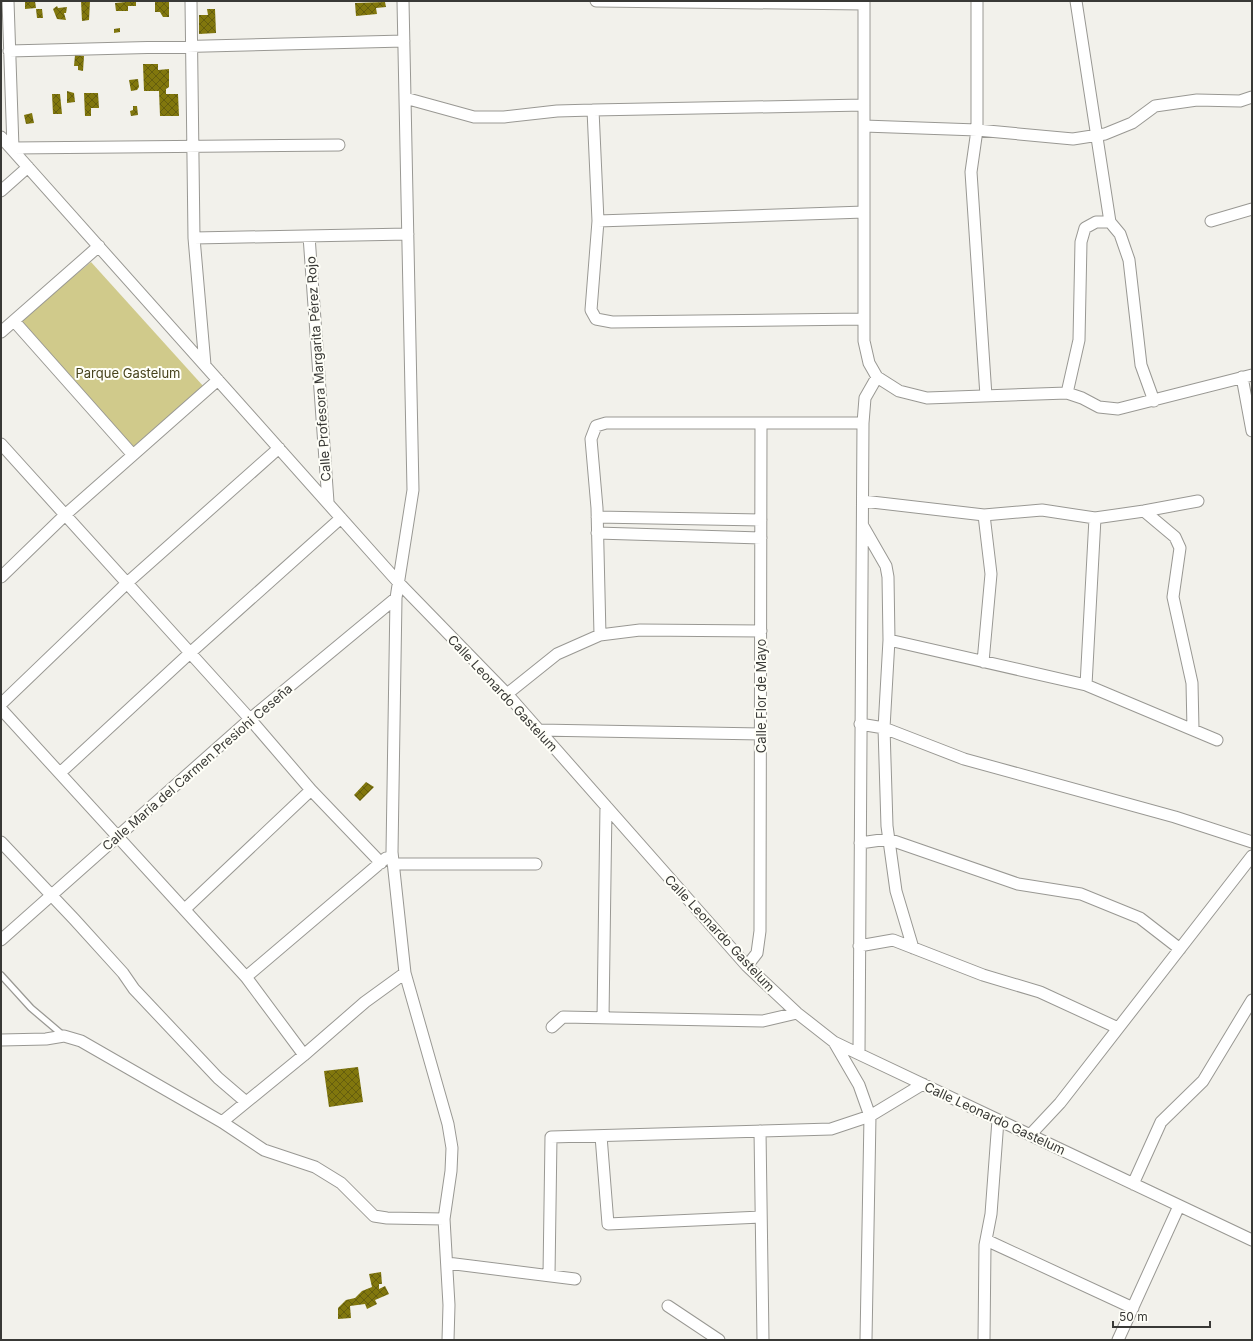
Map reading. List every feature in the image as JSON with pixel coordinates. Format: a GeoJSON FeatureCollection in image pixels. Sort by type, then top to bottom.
{"type":"FeatureCollection","features":[{"type":"Feature","properties":{"kind":"street"},"geometry":{"type":"LineString","coordinates":[[8,1],[8,51],[16,152],[339,145]]}},
{"type":"Feature","properties":{"kind":"street"},"geometry":{"type":"LineString","coordinates":[[190,1],[194,238],[205,365]]}},
{"type":"Feature","properties":{"kind":"street"},"geometry":{"type":"LineString","coordinates":[[404,1],[413,490],[396,598],[392,852],[405,973],[448,1124],[452,1148],[451,1171],[444,1219],[449,1305],[448,1340]]}},
{"type":"Feature","properties":{"kind":"street"},"geometry":{"type":"LineString","coordinates":[[596,1],[864,2],[864,341],[869,364],[877,377],[898,391],[928,398],[1066,393],[1082,398],[1099,407],[1118,409],[1247,376],[1252,431]]}},
{"type":"Feature","properties":{"kind":"street"},"geometry":{"type":"LineString","coordinates":[[976,1],[977,130],[971,172],[986,396]]}},
{"type":"Feature","properties":{"kind":"street"},"geometry":{"type":"LineString","coordinates":[[1076,1],[1110,222],[1120,234],[1129,260],[1141,365],[1154,400]]}},
{"type":"Feature","properties":{"kind":"street"},"geometry":{"type":"LineString","coordinates":[[8,51],[404,41]]}},
{"type":"Feature","properties":{"kind":"street"},"geometry":{"type":"LineString","coordinates":[[864,126],[977,130],[1073,139],[1105,134],[1132,124],[1155,106],[1197,100],[1240,101],[1252,97]]}},
{"type":"Feature","properties":{"kind":"street"},"geometry":{"type":"LineString","coordinates":[[405,98],[474,117],[504,117],[593,110],[864,105]]}},
{"type":"Feature","properties":{"kind":"street"},"geometry":{"type":"LineString","coordinates":[[593,110],[598,220],[592,310],[596,319],[612,322],[864,319]]}},
{"type":"Feature","properties":{"kind":"street","name":"Calle Leonardo Gastelum"},"geometry":{"type":"LineString","coordinates":[[1,136],[398,582],[507,694],[747,966],[796,1013],[834,1042],[1179,1206],[1251,1236]]}},
{"type":"Feature","properties":{"kind":"street"},"geometry":{"type":"LineString","coordinates":[[1,191],[28,167]]}},
{"type":"Feature","properties":{"kind":"street"},"geometry":{"type":"LineString","coordinates":[[1211,221],[1252,209]]}},
{"type":"Feature","properties":{"kind":"street"},"geometry":{"type":"LineString","coordinates":[[598,220],[864,212]]}},
{"type":"Feature","properties":{"kind":"street"},"geometry":{"type":"LineString","coordinates":[[1066,393],[1078,340],[1081,242],[1085,228],[1096,222],[1110,222]]}},
{"type":"Feature","properties":{"kind":"street"},"geometry":{"type":"LineString","coordinates":[[194,238],[408,234]]}},
{"type":"Feature","properties":{"kind":"street","name":"Calle Profesora Margarita Pérez Rojo"},"geometry":{"type":"LineString","coordinates":[[309,236],[328,502]]}},
{"type":"Feature","properties":{"kind":"street"},"geometry":{"type":"LineString","coordinates":[[1,332],[99,246]]}},
{"type":"Feature","properties":{"kind":"street"},"geometry":{"type":"LineString","coordinates":[[14,321],[133,455]]}},
{"type":"Feature","properties":{"kind":"street"},"geometry":{"type":"LineString","coordinates":[[859,1054],[863,423],[865,398],[877,377]]}},
{"type":"Feature","properties":{"kind":"street"},"geometry":{"type":"LineString","coordinates":[[1,576],[65,514],[218,380]]}},
{"type":"Feature","properties":{"kind":"street"},"geometry":{"type":"LineString","coordinates":[[600,635],[597,517],[591,439],[596,426],[606,423],[863,423]]}},
{"type":"Feature","properties":{"kind":"street","name":"Calle Flor de Mayo"},"geometry":{"type":"LineString","coordinates":[[747,966],[757,953],[760,931],[761,423]]}},
{"type":"Feature","properties":{"kind":"street"},"geometry":{"type":"LineString","coordinates":[[2,446],[190,652],[311,790],[381,863]]}},
{"type":"Feature","properties":{"kind":"street"},"geometry":{"type":"LineString","coordinates":[[1,704],[127,583],[279,448]]}},
{"type":"Feature","properties":{"kind":"street"},"geometry":{"type":"LineString","coordinates":[[863,501],[984,516],[1042,510],[1095,518],[1198,501]]}},
{"type":"Feature","properties":{"kind":"street"},"geometry":{"type":"LineString","coordinates":[[1144,511],[1175,537],[1180,548],[1173,597],[1192,682],[1193,728]]}},
{"type":"Feature","properties":{"kind":"street"},"geometry":{"type":"LineString","coordinates":[[983,662],[991,574],[984,516]]}},
{"type":"Feature","properties":{"kind":"street"},"geometry":{"type":"LineString","coordinates":[[597,517],[761,520]]}},
{"type":"Feature","properties":{"kind":"street"},"geometry":{"type":"LineString","coordinates":[[60,772],[190,652],[342,518]]}},
{"type":"Feature","properties":{"kind":"street"},"geometry":{"type":"LineString","coordinates":[[1086,685],[1095,518]]}},
{"type":"Feature","properties":{"kind":"street"},"geometry":{"type":"LineString","coordinates":[[862,525],[886,566],[888,577],[889,640],[884,728],[888,839],[896,891],[913,948]]}},
{"type":"Feature","properties":{"kind":"street"},"geometry":{"type":"LineString","coordinates":[[597,533],[761,538]]}},
{"type":"Feature","properties":{"kind":"street","name":"Calle María del Carmen Presiohi Ceseña"},"geometry":{"type":"LineString","coordinates":[[1,940],[118,835],[250,720],[396,598]]}},
{"type":"Feature","properties":{"kind":"street"},"geometry":{"type":"LineString","coordinates":[[507,694],[557,654],[600,635],[640,630],[761,631]]}},
{"type":"Feature","properties":{"kind":"street"},"geometry":{"type":"LineString","coordinates":[[889,640],[1086,685],[1193,728],[1217,740]]}},
{"type":"Feature","properties":{"kind":"street"},"geometry":{"type":"LineString","coordinates":[[1,709],[118,835],[246,977],[304,1055]]}},
{"type":"Feature","properties":{"kind":"street"},"geometry":{"type":"LineString","coordinates":[[860,724],[884,728],[964,759],[1175,817],[1252,842]]}},
{"type":"Feature","properties":{"kind":"street"},"geometry":{"type":"LineString","coordinates":[[539,730],[761,734]]}},
{"type":"Feature","properties":{"kind":"street"},"geometry":{"type":"LineString","coordinates":[[185,909],[311,790]]}},
{"type":"Feature","properties":{"kind":"street"},"geometry":{"type":"LineString","coordinates":[[603,1018],[606,806]]}},
{"type":"Feature","properties":{"kind":"street"},"geometry":{"type":"LineString","coordinates":[[860,843],[888,839],[1018,884],[1081,894],[1140,918],[1180,949]]}},
{"type":"Feature","properties":{"kind":"street"},"geometry":{"type":"LineString","coordinates":[[1,842],[123,973],[134,989],[218,1078],[246,1102]]}},
{"type":"Feature","properties":{"kind":"street"},"geometry":{"type":"LineString","coordinates":[[246,977],[381,863],[392,852]]}},
{"type":"Feature","properties":{"kind":"street"},"geometry":{"type":"LineString","coordinates":[[1030,1135],[1060,1103],[1252,856]]}},
{"type":"Feature","properties":{"kind":"street"},"geometry":{"type":"LineString","coordinates":[[394,864],[536,864]]}},
{"type":"Feature","properties":{"kind":"street"},"geometry":{"type":"LineString","coordinates":[[859,946],[893,940],[982,975],[1040,992],[1118,1028]]}},
{"type":"Feature","properties":{"kind":"street"},"geometry":{"type":"LineString","coordinates":[[222,1122],[304,1055],[365,1002],[405,973]]}},
{"type":"Feature","properties":{"kind":"street"},"geometry":{"type":"LineString","coordinates":[[1133,1184],[1161,1122],[1203,1081],[1252,1000]]}},
{"type":"Feature","properties":{"kind":"street"},"geometry":{"type":"LineString","coordinates":[[552,1026],[563,1017],[763,1021],[796,1013]]}},
{"type":"Feature","properties":{"kind":"street"},"geometry":{"type":"LineString","coordinates":[[1,1040],[46,1039],[64,1036],[81,1041],[222,1122],[264,1150],[315,1167],[341,1183],[374,1216],[387,1218],[444,1219]]}},
{"type":"Feature","properties":{"kind":"street"},"geometry":{"type":"LineString","coordinates":[[834,1042],[859,1085],[870,1116],[866,1340]]}},
{"type":"Feature","properties":{"kind":"street"},"geometry":{"type":"LineString","coordinates":[[549,1275],[551,1137],[831,1129],[870,1116],[923,1084]]}},
{"type":"Feature","properties":{"kind":"street"},"geometry":{"type":"LineString","coordinates":[[984,1340],[986,1240],[992,1214],[998,1120]]}},
{"type":"Feature","properties":{"kind":"street"},"geometry":{"type":"LineString","coordinates":[[760,1131],[763,1340]]}},
{"type":"Feature","properties":{"kind":"street"},"geometry":{"type":"LineString","coordinates":[[601,1136],[608,1224],[761,1217]]}},
{"type":"Feature","properties":{"kind":"street"},"geometry":{"type":"LineString","coordinates":[[1118,1340],[1179,1206]]}},
{"type":"Feature","properties":{"kind":"street"},"geometry":{"type":"LineString","coordinates":[[986,1240],[1133,1308]]}},
{"type":"Feature","properties":{"kind":"street"},"geometry":{"type":"LineString","coordinates":[[447,1263],[575,1279]]}},
{"type":"Feature","properties":{"kind":"street"},"geometry":{"type":"LineString","coordinates":[[668,1306],[719,1340]]}},
{"type":"Feature","properties":{"kind":"lane"},"geometry":{"type":"LineString","coordinates":[[1,975],[31,1008],[64,1036]]}},
{"type":"Feature","properties":{"kind":"green space","name":"Parque Gastelum"},"geometry":{"type":"Polygon","coordinates":[[[91,262],[204,387],[133,449],[21,320],[91,262]]]}},
{"type":"Feature","properties":{"kind":"building"},"geometry":{"type":"Polygon","coordinates":[[[25,1],[35,1],[36,8],[25,9],[25,1]]]}},
{"type":"Feature","properties":{"kind":"building"},"geometry":{"type":"Polygon","coordinates":[[[81,1],[90,1],[89,20],[82,21],[81,1]]]}},
{"type":"Feature","properties":{"kind":"building"},"geometry":{"type":"Polygon","coordinates":[[[136,1],[136,6],[128,6],[128,11],[116,11],[115,3],[136,1]]]}},
{"type":"Feature","properties":{"kind":"building"},"geometry":{"type":"Polygon","coordinates":[[[155,1],[169,1],[169,17],[163,17],[160,12],[155,12],[155,1]]]}},
{"type":"Feature","properties":{"kind":"building"},"geometry":{"type":"Polygon","coordinates":[[[385,2],[386,7],[376,8],[377,14],[356,16],[355,3],[385,2]]]}},
{"type":"Feature","properties":{"kind":"building"},"geometry":{"type":"Polygon","coordinates":[[[57,6],[58,8],[67,7],[66,13],[64,13],[66,20],[57,19],[53,9],[57,6]]]}},
{"type":"Feature","properties":{"kind":"building"},"geometry":{"type":"Polygon","coordinates":[[[36,9],[42,9],[43,18],[37,18],[36,9]]]}},
{"type":"Feature","properties":{"kind":"building"},"geometry":{"type":"Polygon","coordinates":[[[207,9],[215,9],[216,33],[199,34],[199,15],[208,15],[207,9]]]}},
{"type":"Feature","properties":{"kind":"building"},"geometry":{"type":"Polygon","coordinates":[[[120,28],[120,32],[114,33],[114,29],[120,28]]]}},
{"type":"Feature","properties":{"kind":"building"},"geometry":{"type":"Polygon","coordinates":[[[75,55],[84,56],[83,71],[78,70],[78,66],[74,66],[75,55]]]}},
{"type":"Feature","properties":{"kind":"building"},"geometry":{"type":"Polygon","coordinates":[[[143,64],[158,64],[158,70],[169,69],[169,87],[166,89],[166,94],[178,94],[179,116],[160,116],[159,91],[144,91],[143,64]]]}},
{"type":"Feature","properties":{"kind":"building"},"geometry":{"type":"Polygon","coordinates":[[[138,79],[139,87],[137,90],[131,91],[129,80],[138,79]]]}},
{"type":"Feature","properties":{"kind":"building"},"geometry":{"type":"Polygon","coordinates":[[[67,91],[74,93],[75,102],[67,103],[67,91]]]}},
{"type":"Feature","properties":{"kind":"building"},"geometry":{"type":"Polygon","coordinates":[[[84,93],[98,93],[99,108],[91,108],[91,116],[85,116],[84,93]]]}},
{"type":"Feature","properties":{"kind":"building"},"geometry":{"type":"Polygon","coordinates":[[[52,94],[60,94],[62,114],[53,114],[52,94]]]}},
{"type":"Feature","properties":{"kind":"building"},"geometry":{"type":"Polygon","coordinates":[[[133,106],[137,106],[138,115],[131,116],[130,111],[133,110],[133,106]]]}},
{"type":"Feature","properties":{"kind":"building"},"geometry":{"type":"Polygon","coordinates":[[[32,113],[34,123],[26,124],[24,115],[32,113]]]}},
{"type":"Feature","properties":{"kind":"building"},"geometry":{"type":"Polygon","coordinates":[[[366,782],[374,787],[360,801],[354,795],[366,782]]]}},
{"type":"Feature","properties":{"kind":"building"},"geometry":{"type":"Polygon","coordinates":[[[358,1067],[363,1102],[329,1107],[324,1071],[358,1067]]]}},
{"type":"Feature","properties":{"kind":"building"},"geometry":{"type":"Polygon","coordinates":[[[381,1272],[382,1284],[379,1284],[379,1289],[385,1286],[389,1294],[375,1300],[377,1304],[367,1309],[365,1304],[350,1306],[351,1318],[338,1319],[338,1308],[346,1300],[355,1298],[362,1291],[372,1287],[369,1274],[381,1272]]]}}]}
